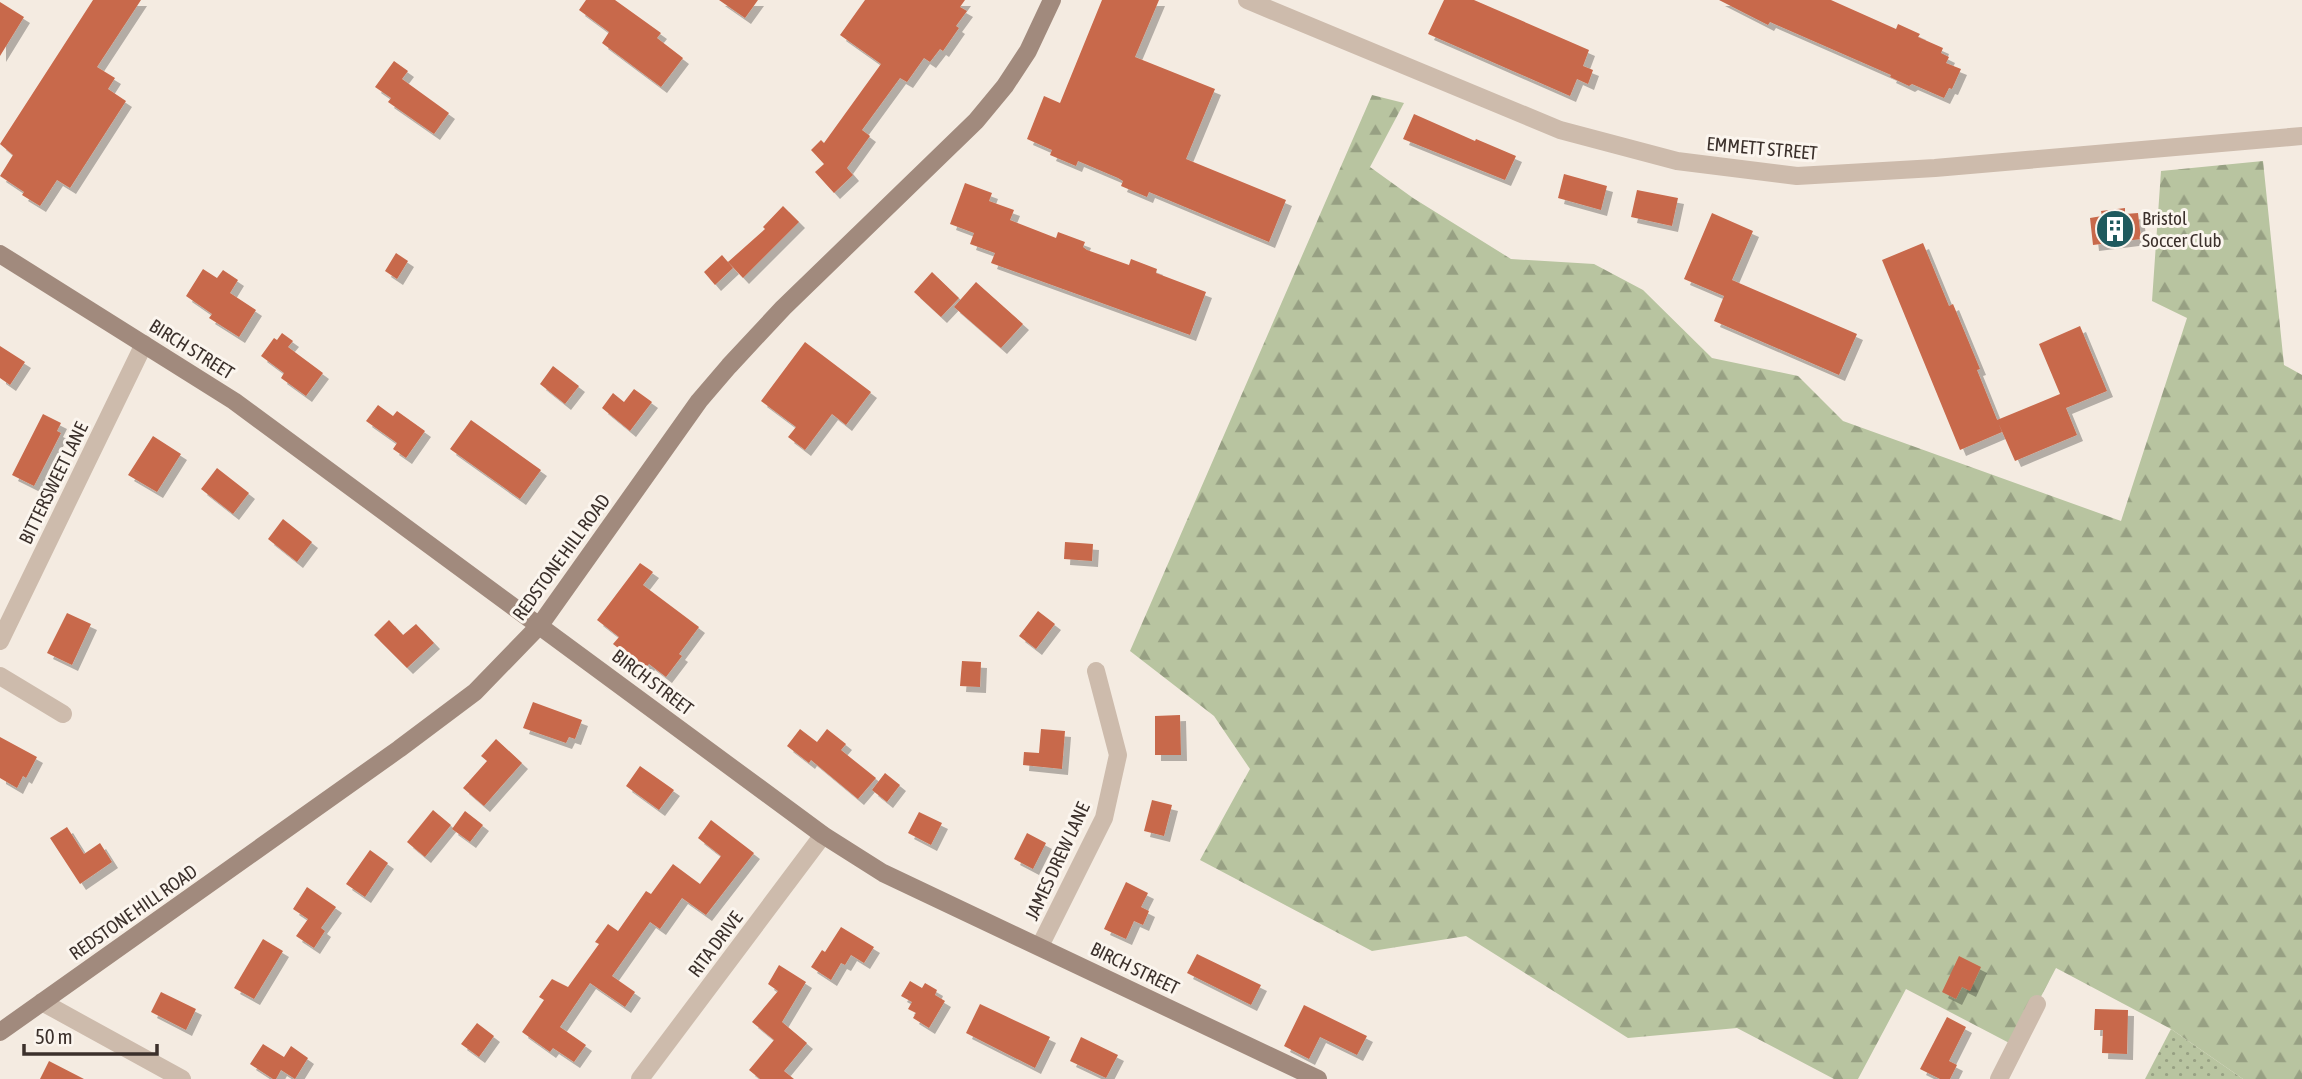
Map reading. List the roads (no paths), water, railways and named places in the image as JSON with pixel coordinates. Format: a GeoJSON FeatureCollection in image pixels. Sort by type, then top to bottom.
{"type":"FeatureCollection","features":[{"type":"Feature","properties":{"kind":"main road","name":"REDSTONE HILL ROAD"},"geometry":{"type":"LineString","coordinates":[[0,1032],[377,765],[475,692],[540,625],[699,401],[782,308],[976,121],[1005,86],[1028,51],[1052,0]]}},
{"type":"Feature","properties":{"kind":"main road","name":"BIRCH STREET"},"geometry":{"type":"LineString","coordinates":[[0,254],[271,427],[823,835],[883,873],[1318,1079]]}},
{"type":"Feature","properties":{"kind":"street","name":"EMMETT STREET"},"geometry":{"type":"LineString","coordinates":[[1247,0],[1560,130],[1690,163],[1797,176],[2302,136]]}},
{"type":"Feature","properties":{"kind":"street","name":"BITTERSWEET LANE"},"geometry":{"type":"LineString","coordinates":[[0,641],[144,344]]}},
{"type":"Feature","properties":{"kind":"street","name":"JAMES DREW LANE"},"geometry":{"type":"LineString","coordinates":[[1040,946],[1104,818],[1118,755],[1096,671]]}},
{"type":"Feature","properties":{"kind":"street"},"geometry":{"type":"LineString","coordinates":[[0,676],[63,715]]}},
{"type":"Feature","properties":{"kind":"street","name":"RITA DRIVE"},"geometry":{"type":"LineString","coordinates":[[640,1079],[823,835]]}},
{"type":"Feature","properties":{"kind":"street"},"geometry":{"type":"LineString","coordinates":[[42,1002],[181,1079]]}},
{"type":"Feature","properties":{"kind":"street"},"geometry":{"type":"LineString","coordinates":[[1999,1079],[2037,1004]]}},
{"type":"Feature","properties":{"kind":"place","name":"Bristol Soccer Club"},"geometry":{"type":"Point","coordinates":[2115,229]}}]}
